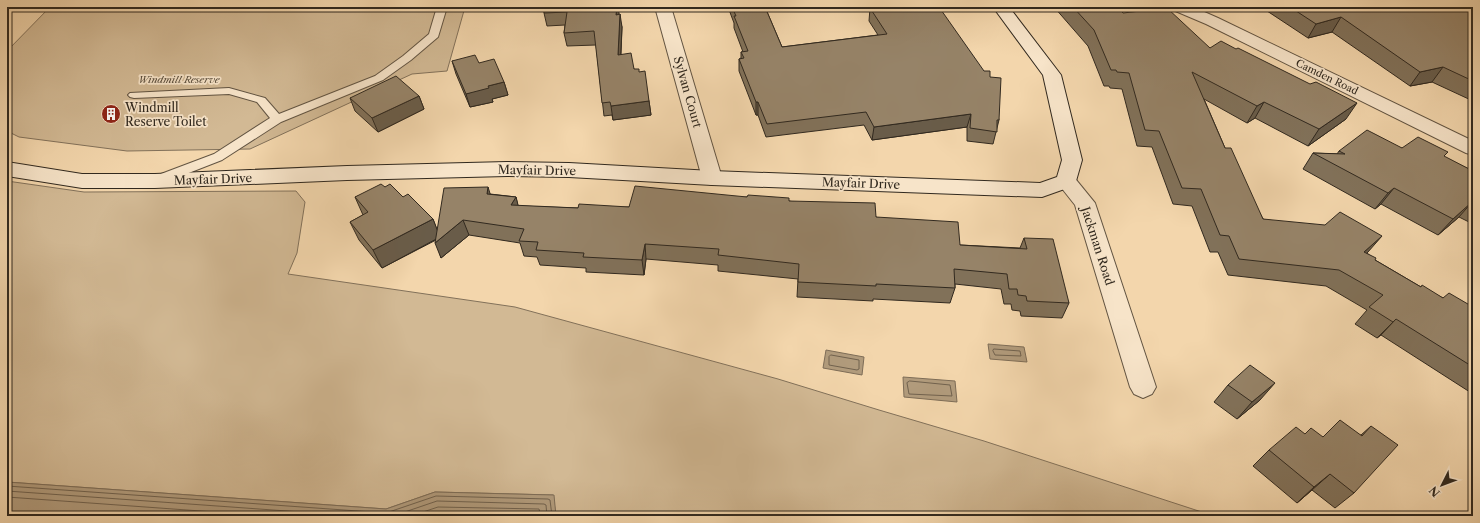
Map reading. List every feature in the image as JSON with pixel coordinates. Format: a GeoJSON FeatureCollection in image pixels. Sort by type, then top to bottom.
{"type":"FeatureCollection","features":[{"type":"Feature","properties":{"kind":"street","name":"Sylvan Court"},"geometry":{"type":"LineString","coordinates":[[663,7],[712,178]]}},
{"type":"Feature","properties":{"kind":"street"},"geometry":{"type":"LineString","coordinates":[[1000,7],[1052,75],[1072,160],[1066,181]]}},
{"type":"Feature","properties":{"kind":"street","name":"Camden Road"},"geometry":{"type":"LineString","coordinates":[[1180,7],[1473,149]]}},
{"type":"Feature","properties":{"kind":"street","name":"Mayfair Drive"},"geometry":{"type":"LineString","coordinates":[[7,169],[82,181],[154,181],[347,173],[507,169],[569,170],[712,178],[1042,190],[1066,181]]}},
{"type":"Feature","properties":{"kind":"street","name":"Jackman Road"},"geometry":{"type":"LineString","coordinates":[[1066,181],[1085,203],[1143,387]]}},
{"type":"Feature","properties":{"kind":"lane"},"geometry":{"type":"LineString","coordinates":[[154,181],[218,157],[277,119],[379,78],[434,35],[442,7]]}},
{"type":"Feature","properties":{"kind":"lane"},"geometry":{"type":"LineString","coordinates":[[134,95],[229,91],[261,100],[277,119]]}},
{"type":"Feature","properties":{"kind":"green space","name":"Windmill Reserve"},"geometry":{"type":"Polygon","coordinates":[[[50,7],[465,7],[447,71],[412,74],[250,149],[127,151],[19,137],[7,131],[7,51],[50,7]]]}},
{"type":"Feature","properties":{"kind":"green space"},"geometry":{"type":"Polygon","coordinates":[[[7,181],[84,192],[296,191],[305,202],[297,253],[288,274],[515,307],[778,379],[984,441],[1214,516],[556,516],[553,495],[435,492],[386,509],[7,482],[7,181]]]}},
{"type":"Feature","properties":{"kind":"water"},"geometry":{"type":"Polygon","coordinates":[[[988,344],[1024,347],[1027,362],[990,359],[988,344]]]}},
{"type":"Feature","properties":{"kind":"water"},"geometry":{"type":"Polygon","coordinates":[[[826,350],[864,357],[862,375],[823,368],[826,350]]]}},
{"type":"Feature","properties":{"kind":"water"},"geometry":{"type":"Polygon","coordinates":[[[903,377],[955,381],[957,402],[904,397],[903,377]]]}},
{"type":"Feature","properties":{"kind":"water"},"geometry":{"type":"Polygon","coordinates":[[[7,482],[386,509],[435,492],[554,495],[556,516],[7,516],[7,482]]]}},
{"type":"Feature","properties":{"kind":"building"},"geometry":{"type":"Polygon","coordinates":[[[545,7],[617,7],[616,15],[620,14],[618,55],[631,53],[634,69],[639,69],[639,72],[645,71],[649,101],[611,106],[610,102],[602,103],[594,31],[564,33],[567,12],[544,13],[545,7]]]}},
{"type":"Feature","properties":{"kind":"building"},"geometry":{"type":"Polygon","coordinates":[[[732,7],[765,7],[782,47],[887,34],[870,8],[939,7],[984,71],[990,71],[990,77],[1001,78],[997,132],[970,128],[971,114],[874,127],[866,112],[767,124],[758,102],[756,102],[739,59],[744,58],[741,52],[748,51],[732,7]]]}},
{"type":"Feature","properties":{"kind":"building"},"geometry":{"type":"Polygon","coordinates":[[[1073,7],[1117,7],[1123,13],[1167,8],[1210,48],[1221,41],[1310,84],[1316,82],[1357,103],[1319,129],[1264,102],[1257,106],[1192,72],[1225,148],[1231,148],[1263,219],[1325,225],[1340,212],[1382,236],[1364,252],[1421,287],[1422,285],[1443,298],[1449,293],[1473,307],[1473,367],[1396,319],[1393,322],[1369,307],[1383,295],[1339,270],[1239,259],[1229,236],[1220,235],[1201,189],[1182,188],[1159,131],[1145,130],[1129,73],[1111,70],[1094,30],[1073,7]]]}},
{"type":"Feature","properties":{"kind":"building"},"geometry":{"type":"Polygon","coordinates":[[[1290,7],[1473,7],[1473,81],[1443,67],[1420,72],[1341,17],[1316,24],[1290,7]]]}},
{"type":"Feature","properties":{"kind":"building"},"geometry":{"type":"Polygon","coordinates":[[[475,55],[479,63],[494,59],[504,82],[488,86],[489,88],[466,94],[452,61],[475,55]]]}},
{"type":"Feature","properties":{"kind":"building"},"geometry":{"type":"Polygon","coordinates":[[[396,76],[419,96],[372,118],[350,98],[396,76]]]}},
{"type":"Feature","properties":{"kind":"building"},"geometry":{"type":"Polygon","coordinates":[[[1367,130],[1402,148],[1418,137],[1448,152],[1444,156],[1473,171],[1473,201],[1453,219],[1394,188],[1388,193],[1313,153],[1345,154],[1339,151],[1367,130]]]}},
{"type":"Feature","properties":{"kind":"building"},"geometry":{"type":"Polygon","coordinates":[[[381,184],[385,187],[390,184],[403,197],[408,194],[433,219],[373,250],[350,222],[368,212],[355,197],[381,184]]]}},
{"type":"Feature","properties":{"kind":"building"},"geometry":{"type":"Polygon","coordinates":[[[635,186],[747,197],[748,195],[789,198],[789,201],[875,203],[876,217],[958,222],[960,245],[1027,249],[1024,238],[1053,239],[1069,303],[1027,301],[1026,296],[1018,295],[1017,289],[1009,289],[1007,274],[954,269],[955,288],[876,284],[876,286],[798,282],[799,264],[718,255],[719,249],[645,244],[642,260],[583,257],[584,253],[536,250],[538,242],[519,241],[524,229],[463,220],[435,243],[444,188],[488,187],[487,194],[516,197],[511,205],[578,208],[579,204],[629,207],[635,186]]]}},
{"type":"Feature","properties":{"kind":"building"},"geometry":{"type":"Polygon","coordinates":[[[1250,365],[1275,383],[1252,402],[1228,385],[1250,365]]]}},
{"type":"Feature","properties":{"kind":"building"},"geometry":{"type":"Polygon","coordinates":[[[1340,420],[1362,436],[1371,426],[1398,445],[1354,493],[1330,474],[1314,487],[1269,450],[1296,427],[1305,434],[1311,428],[1323,437],[1340,420]]]}},
{"type":"Feature","properties":{"kind":"place","name":"Windmill Reserve Toilet"},"geometry":{"type":"Point","coordinates":[111,114]}}]}
